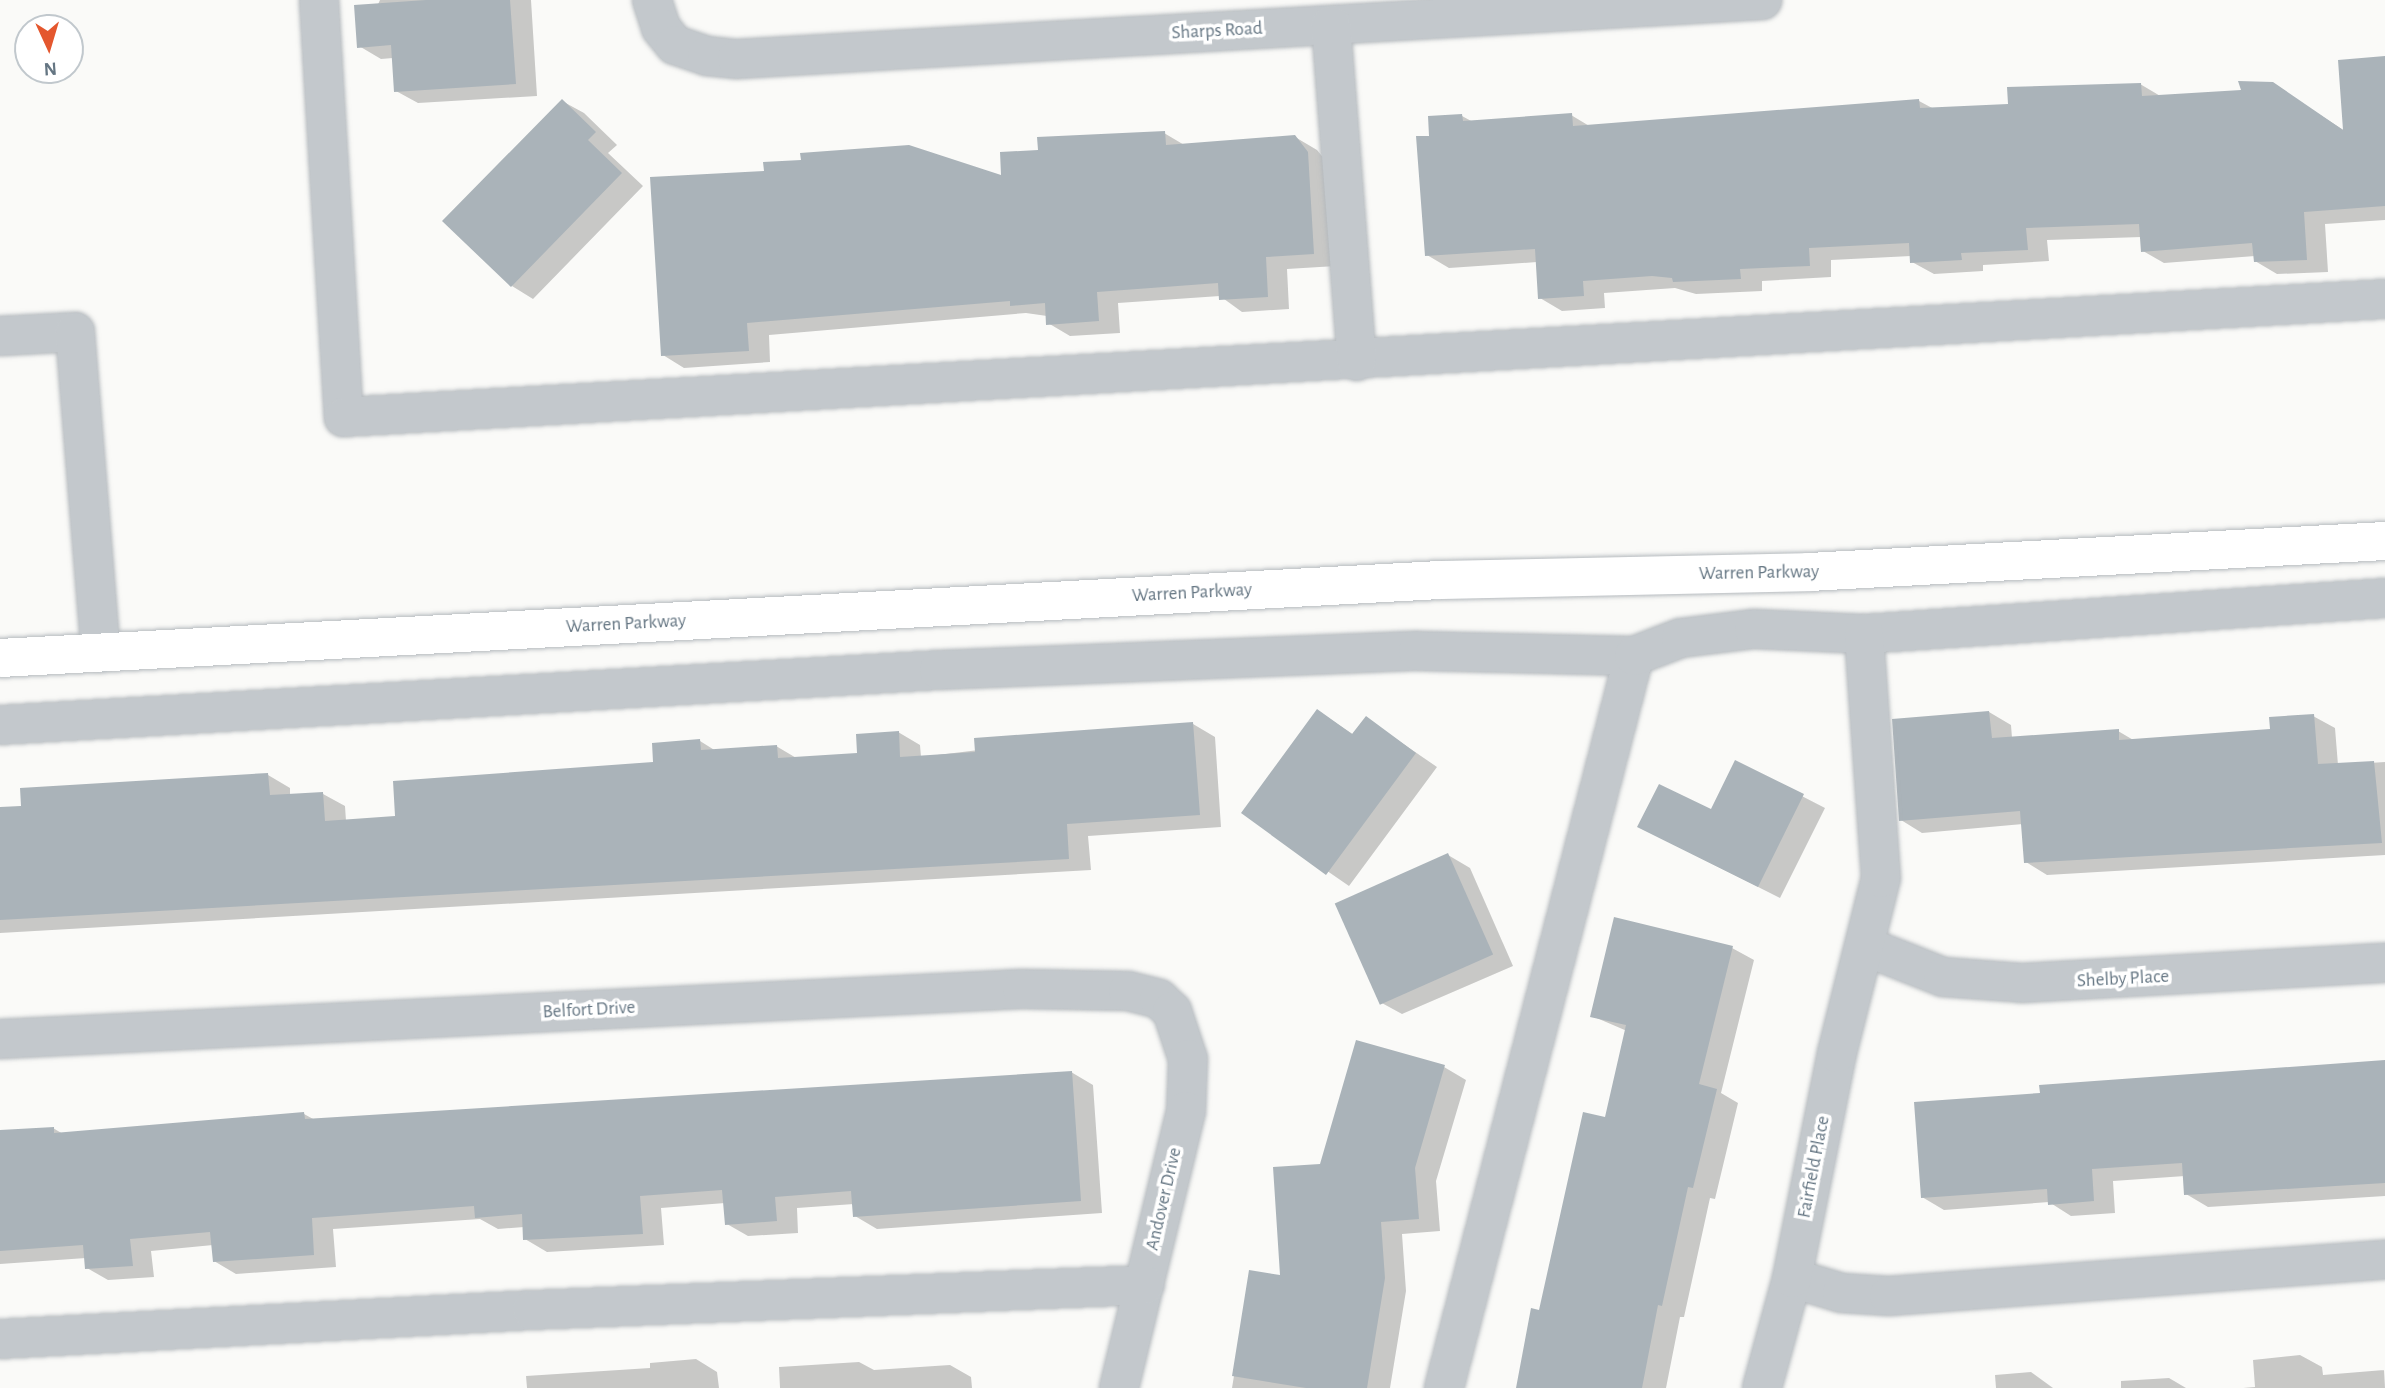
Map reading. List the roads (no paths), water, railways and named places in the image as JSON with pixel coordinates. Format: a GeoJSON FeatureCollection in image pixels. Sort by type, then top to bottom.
{"type":"FeatureCollection","features":[{"type":"Feature","properties":{"kind":"main road","name":"Warren Parkway"},"geometry":{"type":"LineString","coordinates":[[0,658],[1438,580],[1823,572],[2385,541]]}},
{"type":"Feature","properties":{"kind":"street"},"geometry":{"type":"LineString","coordinates":[[318,0],[344,417],[1357,361],[2385,299]]}},
{"type":"Feature","properties":{"kind":"street","name":"Sharps Road"},"geometry":{"type":"LineString","coordinates":[[652,0],[661,28],[675,45],[707,56],[737,59],[1762,0]]}},
{"type":"Feature","properties":{"kind":"street"},"geometry":{"type":"LineString","coordinates":[[1331,25],[1357,361]]}},
{"type":"Feature","properties":{"kind":"street"},"geometry":{"type":"LineString","coordinates":[[0,336],[75,332],[101,653]]}},
{"type":"Feature","properties":{"kind":"street"},"geometry":{"type":"LineString","coordinates":[[0,724],[939,670],[1418,651],[1634,656],[1681,638],[1754,629],[1864,634],[2385,598]]}},
{"type":"Feature","properties":{"kind":"street","name":"Fairfield Place"},"geometry":{"type":"LineString","coordinates":[[1762,1388],[1792,1278],[1837,1052],[1867,947],[1881,878],[1864,634]]}},
{"type":"Feature","properties":{"kind":"street"},"geometry":{"type":"LineString","coordinates":[[1444,1388],[1634,656]]}},
{"type":"Feature","properties":{"kind":"street","name":"Shelby Place"},"geometry":{"type":"LineString","coordinates":[[1867,947],[1943,977],[2022,984],[2385,962]]}},
{"type":"Feature","properties":{"kind":"street","name":"Belfort Drive"},"geometry":{"type":"LineString","coordinates":[[0,1039],[1021,989],[1128,991],[1159,999],[1172,1011]]}},
{"type":"Feature","properties":{"kind":"street","name":"Andover Drive"},"geometry":{"type":"LineString","coordinates":[[1119,1388],[1186,1111],[1188,1059],[1172,1011]]}},
{"type":"Feature","properties":{"kind":"street"},"geometry":{"type":"LineString","coordinates":[[1792,1278],[1842,1293],[1889,1296],[2385,1260]]}},
{"type":"Feature","properties":{"kind":"street"},"geometry":{"type":"LineString","coordinates":[[0,1339],[546,1309],[1144,1285]]}}]}
